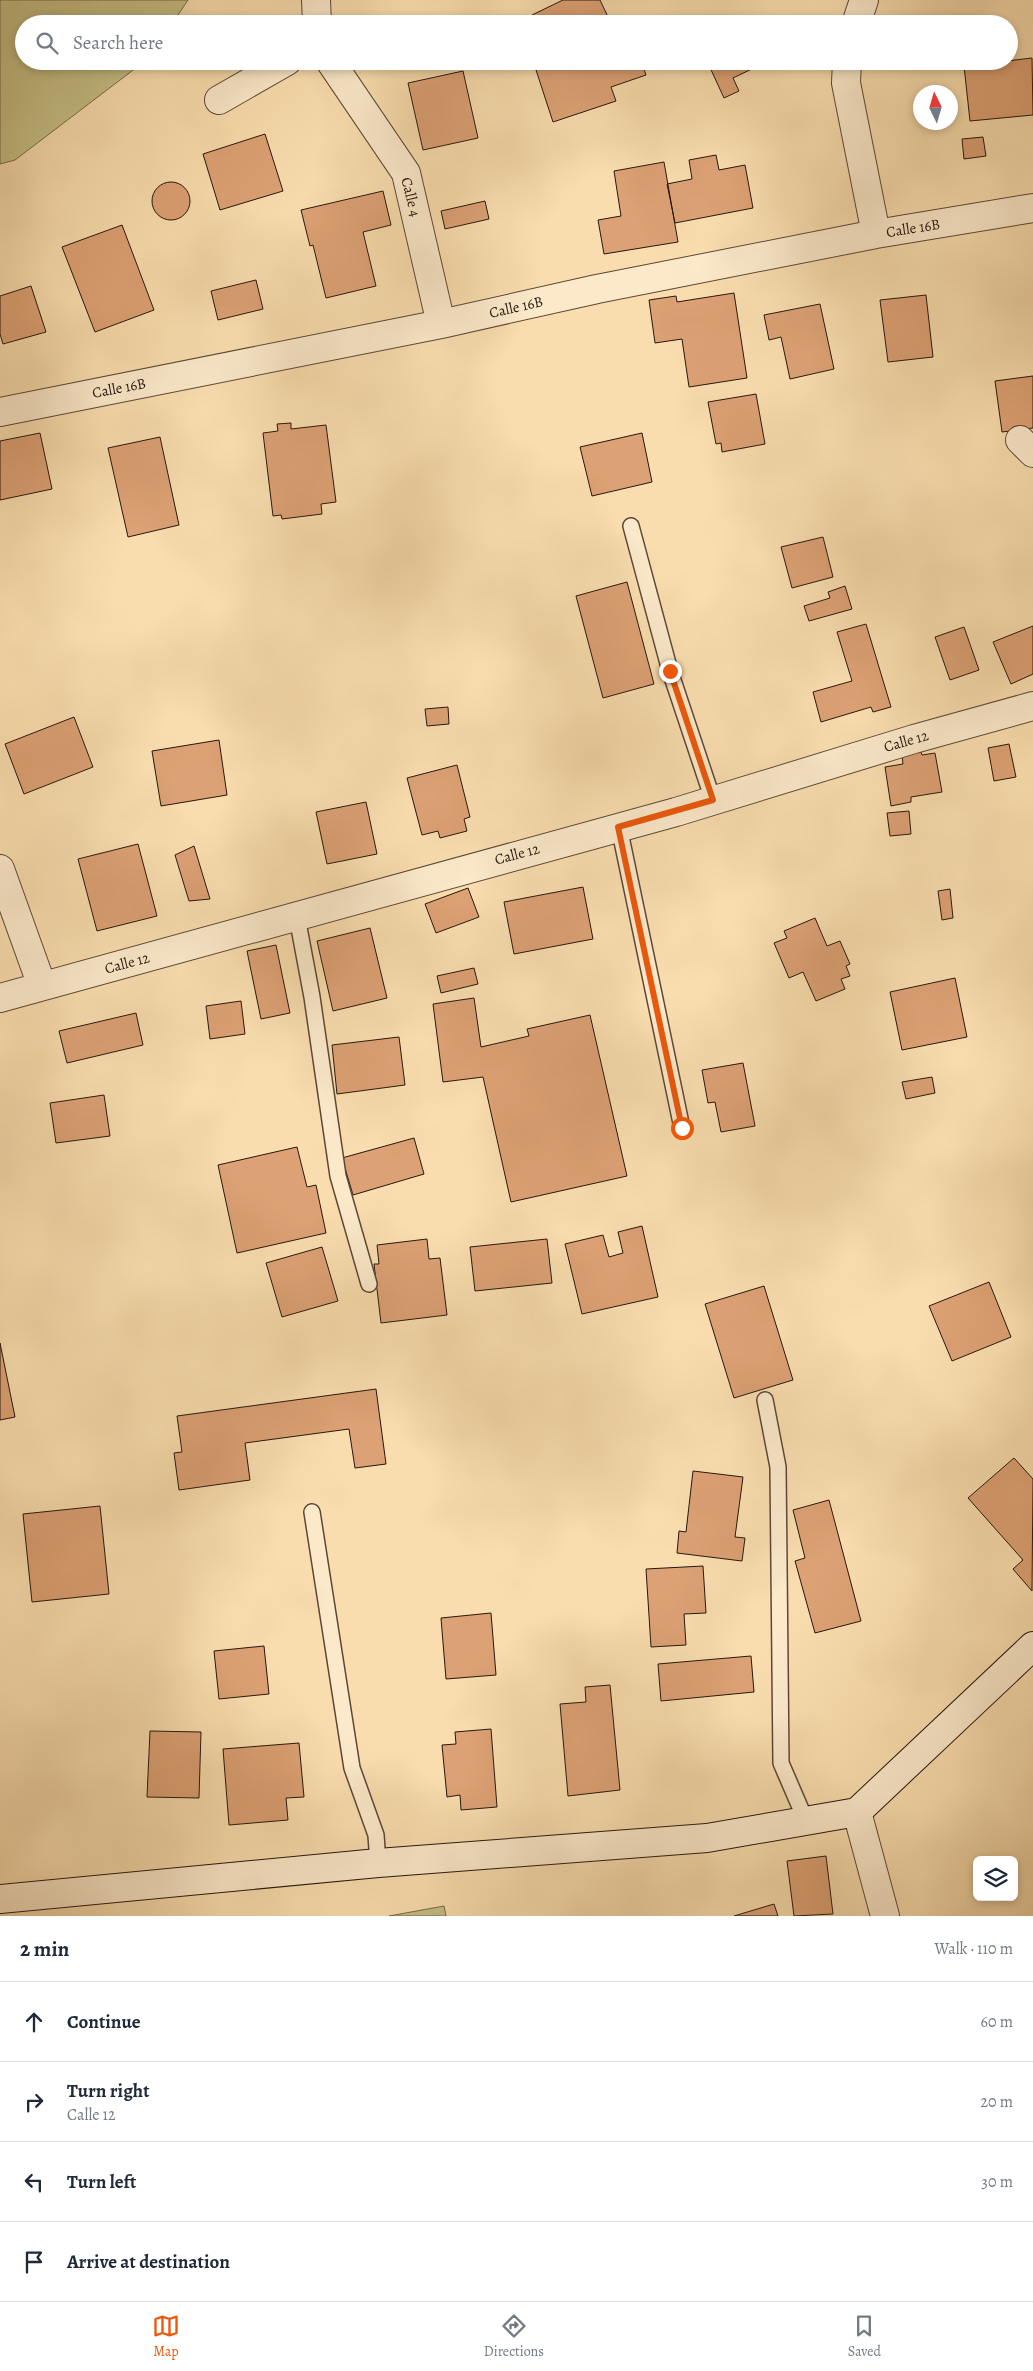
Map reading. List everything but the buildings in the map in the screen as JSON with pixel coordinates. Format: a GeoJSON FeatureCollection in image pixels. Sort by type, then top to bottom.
{"type":"FeatureCollection","features":[{"type":"Feature","properties":{"kind":"street"},"geometry":{"type":"LineString","coordinates":[[316,0],[317,15]]}},
{"type":"Feature","properties":{"kind":"street"},"geometry":{"type":"LineString","coordinates":[[859,15],[864,0]]}},
{"type":"Feature","properties":{"kind":"street"},"geometry":{"type":"LineString","coordinates":[[219,100],[271,70]]}},
{"type":"Feature","properties":{"kind":"street","name":"Calle 4"},"geometry":{"type":"LineString","coordinates":[[336,70],[406,173],[441,324]]}},
{"type":"Feature","properties":{"kind":"street"},"geometry":{"type":"LineString","coordinates":[[847,70],[846,83],[876,234]]}},
{"type":"Feature","properties":{"kind":"street","name":"Calle 16B"},"geometry":{"type":"LineString","coordinates":[[0,412],[441,324],[598,288],[876,234],[1033,208]]}},
{"type":"Feature","properties":{"kind":"street","name":"Calle 12"},"geometry":{"type":"LineString","coordinates":[[0,998],[618,827],[914,738],[1033,706]]}},
{"type":"Feature","properties":{"kind":"street"},"geometry":{"type":"LineString","coordinates":[[0,870],[42,986]]}},
{"type":"Feature","properties":{"kind":"street"},"geometry":{"type":"LineString","coordinates":[[0,1899],[378,1863],[706,1838],[858,1812],[1033,1646]]}},
{"type":"Feature","properties":{"kind":"street"},"geometry":{"type":"LineString","coordinates":[[858,1812],[885,1916]]}},
{"type":"Feature","properties":{"kind":"lane"},"geometry":{"type":"LineString","coordinates":[[631,526],[670,671],[713,800]]}},
{"type":"Feature","properties":{"kind":"lane"},"geometry":{"type":"LineString","coordinates":[[618,827],[682,1128]]}},
{"type":"Feature","properties":{"kind":"lane"},"geometry":{"type":"LineString","coordinates":[[296,917],[312,997],[338,1176],[369,1284]]}},
{"type":"Feature","properties":{"kind":"lane"},"geometry":{"type":"LineString","coordinates":[[765,1400],[778,1468],[781,1763],[806,1821]]}},
{"type":"Feature","properties":{"kind":"lane"},"geometry":{"type":"LineString","coordinates":[[312,1512],[352,1768],[376,1835],[378,1863]]}},
{"type":"Feature","properties":{"kind":"shaded area"},"geometry":{"type":"Polygon","coordinates":[[[0,0],[188,0],[178,15],[15,15],[15,70],[133,70],[15,160],[0,164],[0,0]]]}},
{"type":"Feature","properties":{"kind":"shaded area"},"geometry":{"type":"Polygon","coordinates":[[[444,1906],[446,1916],[389,1916],[444,1906]]]}},
{"type":"Feature","properties":{"kind":"route"},"geometry":{"type":"LineString","coordinates":[[670,671],[713,800],[618,827],[637,924],[682,1128]]}}]}
